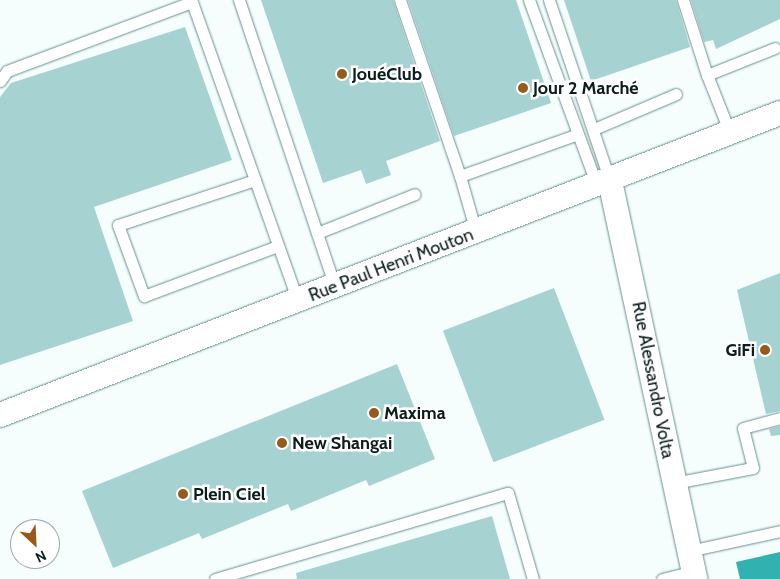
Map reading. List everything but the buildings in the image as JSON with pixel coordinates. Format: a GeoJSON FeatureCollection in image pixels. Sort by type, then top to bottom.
{"type":"FeatureCollection","features":[{"type":"Feature","properties":{"kind":"street","name":"Rue Paul Henri Mouton"},"geometry":{"type":"LineString","coordinates":[[0,415],[604,184],[780,113]]}},
{"type":"Feature","properties":{"kind":"street","name":"Rue Alessandro Volta"},"geometry":{"type":"LineString","coordinates":[[604,184],[693,567]]}},
{"type":"Feature","properties":{"kind":"lane"},"geometry":{"type":"LineString","coordinates":[[239,0],[336,287]]}},
{"type":"Feature","properties":{"kind":"lane"},"geometry":{"type":"LineString","coordinates":[[400,0],[460,176],[476,232]]}},
{"type":"Feature","properties":{"kind":"lane"},"geometry":{"type":"LineString","coordinates":[[529,0],[575,135],[604,184]]}},
{"type":"Feature","properties":{"kind":"lane"},"geometry":{"type":"LineString","coordinates":[[549,0],[594,129],[604,184]]}},
{"type":"Feature","properties":{"kind":"lane"},"geometry":{"type":"LineString","coordinates":[[683,0],[707,75],[730,133]]}},
{"type":"Feature","properties":{"kind":"lane"},"geometry":{"type":"LineString","coordinates":[[0,81],[15,68],[192,2],[298,301]]}},
{"type":"Feature","properties":{"kind":"lane"},"geometry":{"type":"LineString","coordinates":[[707,75],[775,48]]}},
{"type":"Feature","properties":{"kind":"lane"},"geometry":{"type":"LineString","coordinates":[[594,129],[676,94]]}},
{"type":"Feature","properties":{"kind":"lane"},"geometry":{"type":"LineString","coordinates":[[460,176],[575,135]]}},
{"type":"Feature","properties":{"kind":"lane"},"geometry":{"type":"LineString","coordinates":[[255,180],[118,225],[144,296],[278,246]]}},
{"type":"Feature","properties":{"kind":"lane"},"geometry":{"type":"LineString","coordinates":[[317,233],[415,194]]}},
{"type":"Feature","properties":{"kind":"lane"},"geometry":{"type":"LineString","coordinates":[[674,483],[753,468],[743,428],[780,418]]}},
{"type":"Feature","properties":{"kind":"lane"},"geometry":{"type":"LineString","coordinates":[[215,579],[508,493],[533,579]]}},
{"type":"Feature","properties":{"kind":"lane"},"geometry":{"type":"LineString","coordinates":[[662,579],[780,531]]}},
{"type":"Feature","properties":{"kind":"water"},"geometry":{"type":"Polygon","coordinates":[[[780,552],[780,579],[740,579],[736,562],[780,552]]]}},
{"type":"Feature","properties":{"kind":"place","name":"JouéClub"},"geometry":{"type":"Point","coordinates":[342,74]}},
{"type":"Feature","properties":{"kind":"place","name":"Jour 2 Marché"},"geometry":{"type":"Point","coordinates":[523,88]}},
{"type":"Feature","properties":{"kind":"place","name":"GiFi"},"geometry":{"type":"Point","coordinates":[765,350]}},
{"type":"Feature","properties":{"kind":"place","name":"Maxima"},"geometry":{"type":"Point","coordinates":[374,413]}},
{"type":"Feature","properties":{"kind":"place","name":"New Shangai"},"geometry":{"type":"Point","coordinates":[282,443]}},
{"type":"Feature","properties":{"kind":"place","name":"Plein Ciel"},"geometry":{"type":"Point","coordinates":[183,494]}}]}
